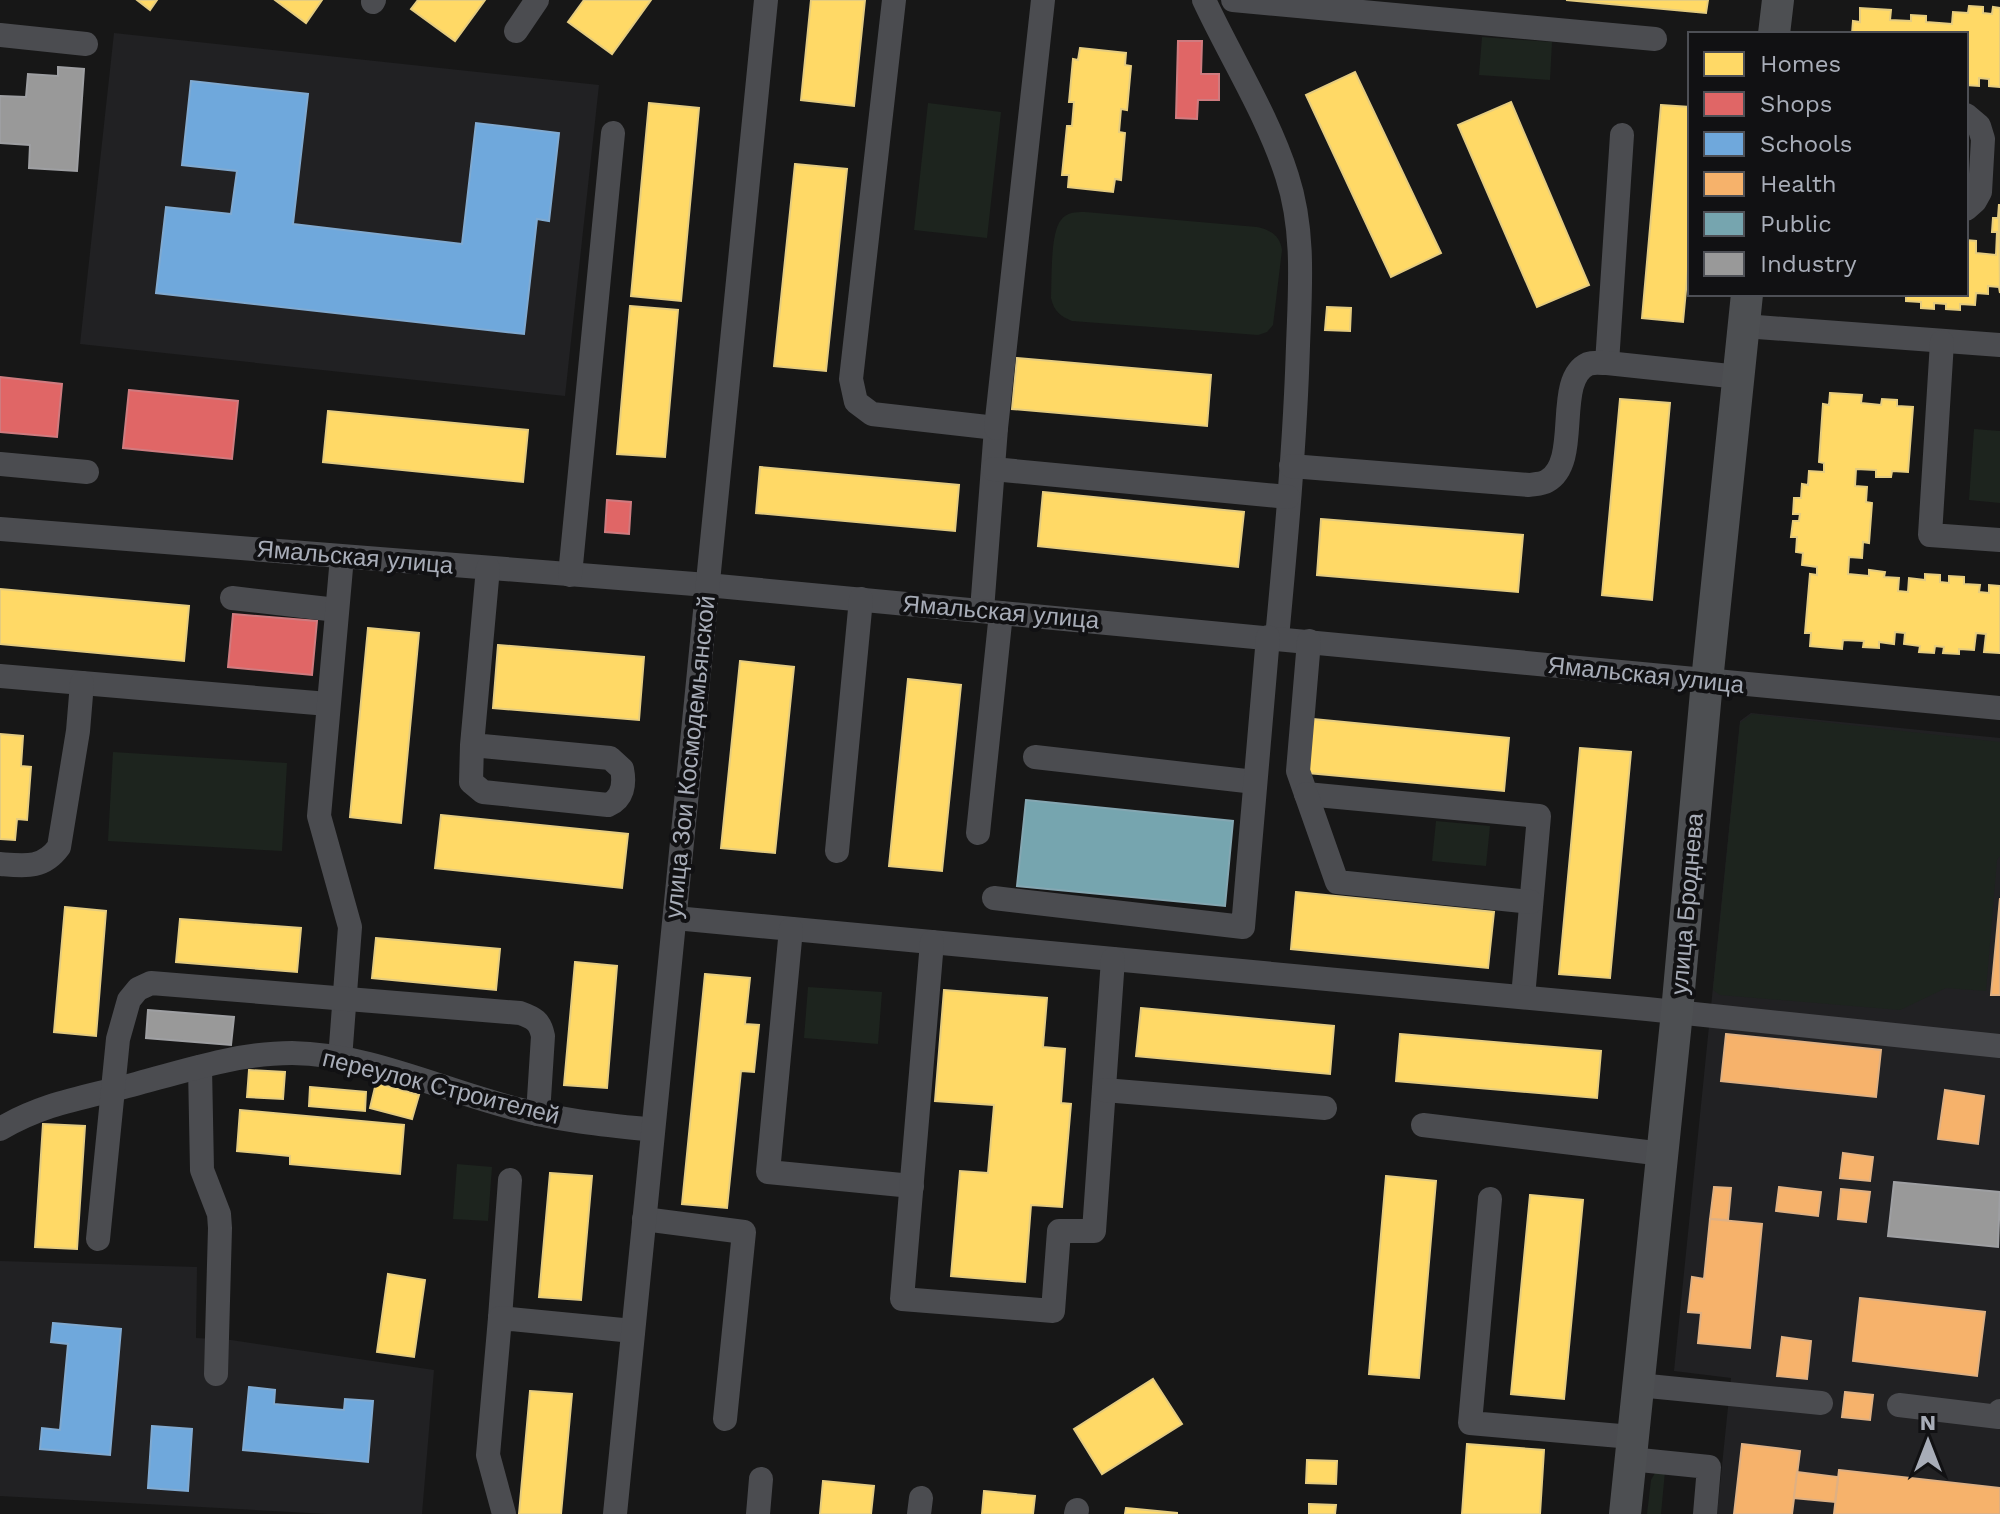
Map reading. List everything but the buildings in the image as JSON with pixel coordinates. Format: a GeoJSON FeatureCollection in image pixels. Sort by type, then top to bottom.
{"type":"FeatureCollection","features":[{"type":"Feature","properties":{"kind":"main road"},"geometry":{"type":"LineString","coordinates":[[1774,32],[1778,0]]}},
{"type":"Feature","properties":{"kind":"main road","name":"улица Броднева"},"geometry":{"type":"LineString","coordinates":[[1625,1514],[1747,296]]}},
{"type":"Feature","properties":{"kind":"street"},"geometry":{"type":"LineString","coordinates":[[516,31],[537,0]]}},
{"type":"Feature","properties":{"kind":"street","name":"улица Зои Космодемьянской"},"geometry":{"type":"LineString","coordinates":[[615,1514],[766,0]]}},
{"type":"Feature","properties":{"kind":"street"},"geometry":{"type":"LineString","coordinates":[[894,0],[851,379],[856,402],[872,414],[996,428]]}},
{"type":"Feature","properties":{"kind":"street"},"geometry":{"type":"LineString","coordinates":[[978,833],[991,612],[996,428],[1043,0]]}},
{"type":"Feature","properties":{"kind":"street"},"geometry":{"type":"LineString","coordinates":[[994,898],[1243,927],[1255,782],[1291,466],[1301,269],[1295,206],[1287,175],[1204,0]]}},
{"type":"Feature","properties":{"kind":"street"},"geometry":{"type":"LineString","coordinates":[[1233,0],[1464,10],[1655,39]]}},
{"type":"Feature","properties":{"kind":"street"},"geometry":{"type":"LineString","coordinates":[[0,35],[86,44]]}},
{"type":"Feature","properties":{"kind":"street"},"geometry":{"type":"LineString","coordinates":[[1968,116],[1976,122],[1983,135],[1991,164],[1980,192],[1968,207]]}},
{"type":"Feature","properties":{"kind":"street"},"geometry":{"type":"LineString","coordinates":[[570,575],[613,133]]}},
{"type":"Feature","properties":{"kind":"street"},"geometry":{"type":"LineString","coordinates":[[1607,363],[1622,135]]}},
{"type":"Feature","properties":{"kind":"street"},"geometry":{"type":"LineString","coordinates":[[1744,326],[2000,345]]}},
{"type":"Feature","properties":{"kind":"street"},"geometry":{"type":"LineString","coordinates":[[1942,342],[1930,535],[2000,540]]}},
{"type":"Feature","properties":{"kind":"street"},"geometry":{"type":"LineString","coordinates":[[1291,466],[1529,485],[1546,482],[1556,474],[1563,458],[1572,388],[1578,373],[1589,363],[1739,377]]}},
{"type":"Feature","properties":{"kind":"street"},"geometry":{"type":"LineString","coordinates":[[0,464],[87,472]]}},
{"type":"Feature","properties":{"kind":"street"},"geometry":{"type":"LineString","coordinates":[[993,469],[1288,497]]}},
{"type":"Feature","properties":{"kind":"street","name":"Ямальская улица"},"geometry":{"type":"LineString","coordinates":[[0,529],[707,585],[2000,708]]}},
{"type":"Feature","properties":{"kind":"street"},"geometry":{"type":"LineString","coordinates":[[340,1059],[350,927],[319,816],[342,557]]}},
{"type":"Feature","properties":{"kind":"street"},"geometry":{"type":"LineString","coordinates":[[472,745],[610,758],[622,769],[621,793],[614,803],[608,805],[483,792],[471,782],[472,745],[488,568]]}},
{"type":"Feature","properties":{"kind":"street"},"geometry":{"type":"LineString","coordinates":[[232,598],[337,610]]}},
{"type":"Feature","properties":{"kind":"street"},"geometry":{"type":"LineString","coordinates":[[837,851],[861,599]]}},
{"type":"Feature","properties":{"kind":"street"},"geometry":{"type":"LineString","coordinates":[[1309,641],[1298,771],[1337,882],[1531,902]]}},
{"type":"Feature","properties":{"kind":"street"},"geometry":{"type":"LineString","coordinates":[[0,676],[328,704]]}},
{"type":"Feature","properties":{"kind":"street"},"geometry":{"type":"LineString","coordinates":[[0,864],[27,866],[42,863],[52,857],[59,847],[78,731],[82,683]]}},
{"type":"Feature","properties":{"kind":"street"},"geometry":{"type":"LineString","coordinates":[[1035,757],[1255,782]]}},
{"type":"Feature","properties":{"kind":"street"},"geometry":{"type":"LineString","coordinates":[[1306,794],[1539,816],[1523,997]]}},
{"type":"Feature","properties":{"kind":"street"},"geometry":{"type":"LineString","coordinates":[[675,918],[1523,997],[2000,1046]]}},
{"type":"Feature","properties":{"kind":"street"},"geometry":{"type":"LineString","coordinates":[[791,929],[768,1172],[912,1186]]}},
{"type":"Feature","properties":{"kind":"street"},"geometry":{"type":"LineString","coordinates":[[932,942],[902,1299],[1053,1311],[1059,1231],[1094,1231],[1113,959]]}},
{"type":"Feature","properties":{"kind":"street"},"geometry":{"type":"LineString","coordinates":[[98,1239],[118,1039],[129,1000],[138,989],[151,983],[520,1013],[541,1024],[538,1114]]}},
{"type":"Feature","properties":{"kind":"street","name":"переулок Строителей"},"geometry":{"type":"LineString","coordinates":[[0,1129],[40,1108],[200,1067],[270,1054],[294,1053],[340,1059],[538,1114],[653,1130]]}},
{"type":"Feature","properties":{"kind":"street"},"geometry":{"type":"LineString","coordinates":[[200,1067],[202,1170],[219,1214],[220,1228],[216,1374]]}},
{"type":"Feature","properties":{"kind":"street"},"geometry":{"type":"LineString","coordinates":[[1104,1090],[1325,1108]]}},
{"type":"Feature","properties":{"kind":"street"},"geometry":{"type":"LineString","coordinates":[[1423,1125],[1663,1154]]}},
{"type":"Feature","properties":{"kind":"street"},"geometry":{"type":"LineString","coordinates":[[504,1514],[488,1455],[510,1180]]}},
{"type":"Feature","properties":{"kind":"street"},"geometry":{"type":"LineString","coordinates":[[1490,1199],[1470,1423],[1631,1448],[1709,1467],[1705,1514]]}},
{"type":"Feature","properties":{"kind":"street"},"geometry":{"type":"LineString","coordinates":[[644,1219],[744,1232],[725,1419]]}},
{"type":"Feature","properties":{"kind":"street"},"geometry":{"type":"LineString","coordinates":[[500,1318],[633,1331]]}},
{"type":"Feature","properties":{"kind":"street"},"geometry":{"type":"LineString","coordinates":[[1638,1385],[1821,1403]]}},
{"type":"Feature","properties":{"kind":"street"},"geometry":{"type":"LineString","coordinates":[[1899,1405],[1999,1417],[2000,1411]]}},
{"type":"Feature","properties":{"kind":"street"},"geometry":{"type":"LineString","coordinates":[[758,1514],[761,1479]]}},
{"type":"Feature","properties":{"kind":"shaded area"},"geometry":{"type":"Polygon","coordinates":[[[114,33],[599,85],[565,396],[80,344],[114,33]]]}},
{"type":"Feature","properties":{"kind":"shaded area"},"geometry":{"type":"Polygon","coordinates":[[[1482,37],[1552,42],[1550,80],[1479,75],[1482,37]]]}},
{"type":"Feature","properties":{"kind":"shaded area"},"geometry":{"type":"Polygon","coordinates":[[[928,103],[1001,112],[987,238],[914,230],[928,103]]]}},
{"type":"Feature","properties":{"kind":"shaded area"},"geometry":{"type":"Polygon","coordinates":[[[1085,212],[1257,227],[1271,232],[1277,237],[1282,250],[1273,325],[1267,332],[1258,335],[1072,321],[1064,317],[1056,310],[1051,298],[1055,235],[1057,226],[1066,215],[1085,212]]]}},
{"type":"Feature","properties":{"kind":"shaded area"},"geometry":{"type":"Polygon","coordinates":[[[1974,429],[2000,431],[2000,503],[1969,500],[1974,429]]]}},
{"type":"Feature","properties":{"kind":"shaded area"},"geometry":{"type":"Polygon","coordinates":[[[1751,713],[2000,738],[2000,1514],[1717,1514],[1731,1378],[1674,1371],[1740,721],[1751,713]]]}},
{"type":"Feature","properties":{"kind":"shaded area"},"geometry":{"type":"Polygon","coordinates":[[[1752,714],[2000,742],[2000,856],[1997,860],[1986,991],[1946,988],[1900,1010],[1720,995],[1713,990],[1740,723],[1752,714]]]}},
{"type":"Feature","properties":{"kind":"shaded area"},"geometry":{"type":"Polygon","coordinates":[[[113,752],[287,763],[282,851],[108,841],[113,752]]]}},
{"type":"Feature","properties":{"kind":"shaded area"},"geometry":{"type":"Polygon","coordinates":[[[1436,821],[1490,826],[1486,866],[1432,861],[1436,821]]]}},
{"type":"Feature","properties":{"kind":"shaded area"},"geometry":{"type":"Polygon","coordinates":[[[808,987],[882,992],[878,1044],[804,1038],[808,987]]]}},
{"type":"Feature","properties":{"kind":"shaded area"},"geometry":{"type":"Polygon","coordinates":[[[457,1164],[492,1167],[488,1221],[453,1219],[457,1164]]]}},
{"type":"Feature","properties":{"kind":"shaded area"},"geometry":{"type":"Polygon","coordinates":[[[0,1261],[197,1267],[196,1338],[231,1340],[434,1370],[422,1514],[327,1514],[0,1496],[0,1261]]]}},
{"type":"Feature","properties":{"kind":"shaded area"},"geometry":{"type":"Polygon","coordinates":[[[1665,1471],[1661,1514],[1647,1514],[1651,1480],[1655,1473],[1665,1471]]]}}]}
